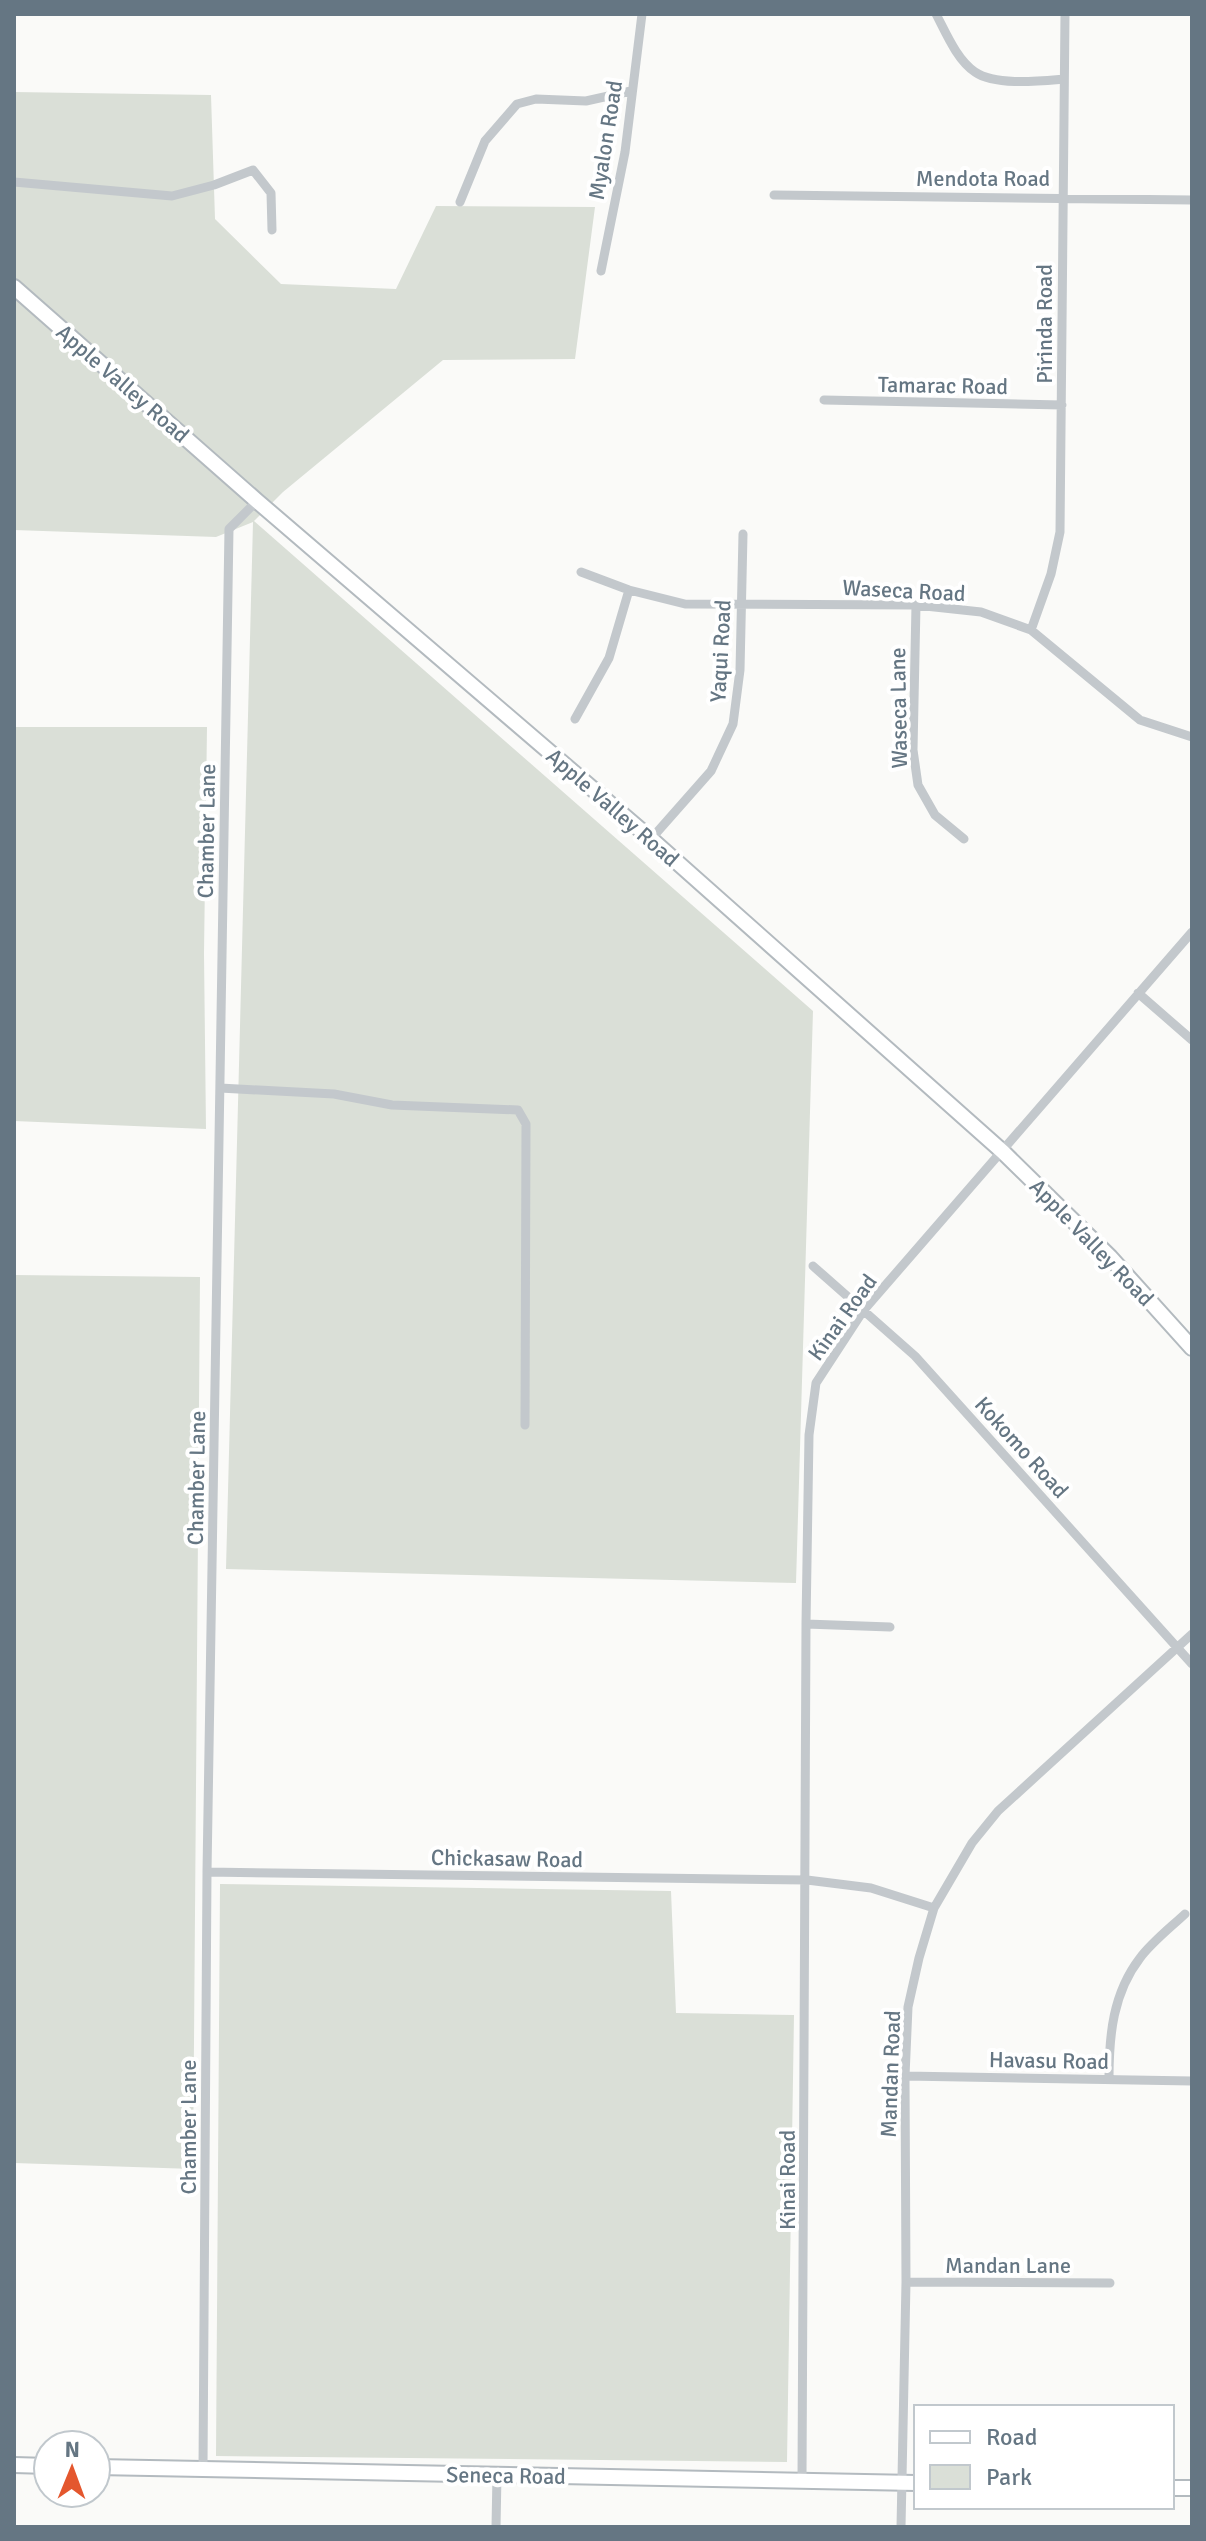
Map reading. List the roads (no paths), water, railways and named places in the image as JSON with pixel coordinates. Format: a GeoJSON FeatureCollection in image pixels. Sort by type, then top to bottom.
{"type":"FeatureCollection","features":[{"type":"Feature","properties":{"kind":"main road","name":"Apple Valley Road"},"geometry":{"type":"LineString","coordinates":[[14,287],[257,501],[651,839],[1003,1152],[1110,1257],[1192,1348]]}},
{"type":"Feature","properties":{"kind":"main road","name":"Seneca Road"},"geometry":{"type":"LineString","coordinates":[[112,2467],[909,2483]]}},
{"type":"Feature","properties":{"kind":"street","name":"Myalon Road"},"geometry":{"type":"LineString","coordinates":[[601,271],[625,152],[642,14]]}},
{"type":"Feature","properties":{"kind":"street"},"geometry":{"type":"LineString","coordinates":[[936,14],[955,48],[976,73],[1014,83],[1064,79]]}},
{"type":"Feature","properties":{"kind":"street","name":"Pirinda Road"},"geometry":{"type":"LineString","coordinates":[[1031,630],[1051,574],[1060,532],[1065,14]]}},
{"type":"Feature","properties":{"kind":"street"},"geometry":{"type":"LineString","coordinates":[[460,202],[485,141],[517,104],[536,99],[586,101],[631,91]]}},
{"type":"Feature","properties":{"kind":"street"},"geometry":{"type":"LineString","coordinates":[[14,182],[172,196],[253,170],[271,193],[272,230]]}},
{"type":"Feature","properties":{"kind":"street","name":"Mendota Road"},"geometry":{"type":"LineString","coordinates":[[774,195],[1192,200]]}},
{"type":"Feature","properties":{"kind":"street","name":"Tamarac Road"},"geometry":{"type":"LineString","coordinates":[[824,400],[1062,405]]}},
{"type":"Feature","properties":{"kind":"street","name":"Chamber Lane"},"geometry":{"type":"LineString","coordinates":[[203,2468],[207,1872],[229,529],[257,501]]}},
{"type":"Feature","properties":{"kind":"street","name":"Yaqui Road"},"geometry":{"type":"LineString","coordinates":[[651,839],[711,771],[733,724],[740,670],[743,534]]}},
{"type":"Feature","properties":{"kind":"street","name":"Waseca Road"},"geometry":{"type":"LineString","coordinates":[[581,572],[629,590],[685,604],[916,605],[981,612],[1031,630],[1140,720],[1192,737]]}},
{"type":"Feature","properties":{"kind":"street"},"geometry":{"type":"LineString","coordinates":[[575,719],[609,658],[629,590]]}},
{"type":"Feature","properties":{"kind":"street","name":"Waseca Lane"},"geometry":{"type":"LineString","coordinates":[[916,605],[913,750],[918,785],[935,815],[964,839]]}},
{"type":"Feature","properties":{"kind":"street","name":"Kinai Road"},"geometry":{"type":"LineString","coordinates":[[802,2480],[806,1624],[809,1435],[816,1383],[863,1311],[1192,932]]}},
{"type":"Feature","properties":{"kind":"street"},"geometry":{"type":"LineString","coordinates":[[1138,993],[1192,1040]]}},
{"type":"Feature","properties":{"kind":"street"},"geometry":{"type":"LineString","coordinates":[[220,1088],[334,1094],[392,1105],[518,1110],[526,1124],[525,1425]]}},
{"type":"Feature","properties":{"kind":"street","name":"Kokomo Road"},"geometry":{"type":"LineString","coordinates":[[813,1266],[915,1356],[1192,1664]]}},
{"type":"Feature","properties":{"kind":"street"},"geometry":{"type":"LineString","coordinates":[[806,1624],[890,1627]]}},
{"type":"Feature","properties":{"kind":"street","name":"Mandan Road"},"geometry":{"type":"LineString","coordinates":[[901,2527],[909,2483],[905,2076],[908,2007],[934,1908],[972,1843],[998,1811],[1192,1634]]}},
{"type":"Feature","properties":{"kind":"street","name":"Chickasaw Road"},"geometry":{"type":"LineString","coordinates":[[207,1872],[807,1880]]}},
{"type":"Feature","properties":{"kind":"street"},"geometry":{"type":"LineString","coordinates":[[807,1880],[871,1888],[934,1908]]}},
{"type":"Feature","properties":{"kind":"street"},"geometry":{"type":"LineString","coordinates":[[1109,2078],[1109,2039],[1118,1996],[1140,1958],[1185,1914]]}},
{"type":"Feature","properties":{"kind":"street","name":"Havasu Road"},"geometry":{"type":"LineString","coordinates":[[905,2076],[1192,2081]]}},
{"type":"Feature","properties":{"kind":"street","name":"Mandan Lane"},"geometry":{"type":"LineString","coordinates":[[906,2282],[1110,2283]]}},
{"type":"Feature","properties":{"kind":"street"},"geometry":{"type":"LineString","coordinates":[[496,2527],[497,2475]]}}]}
